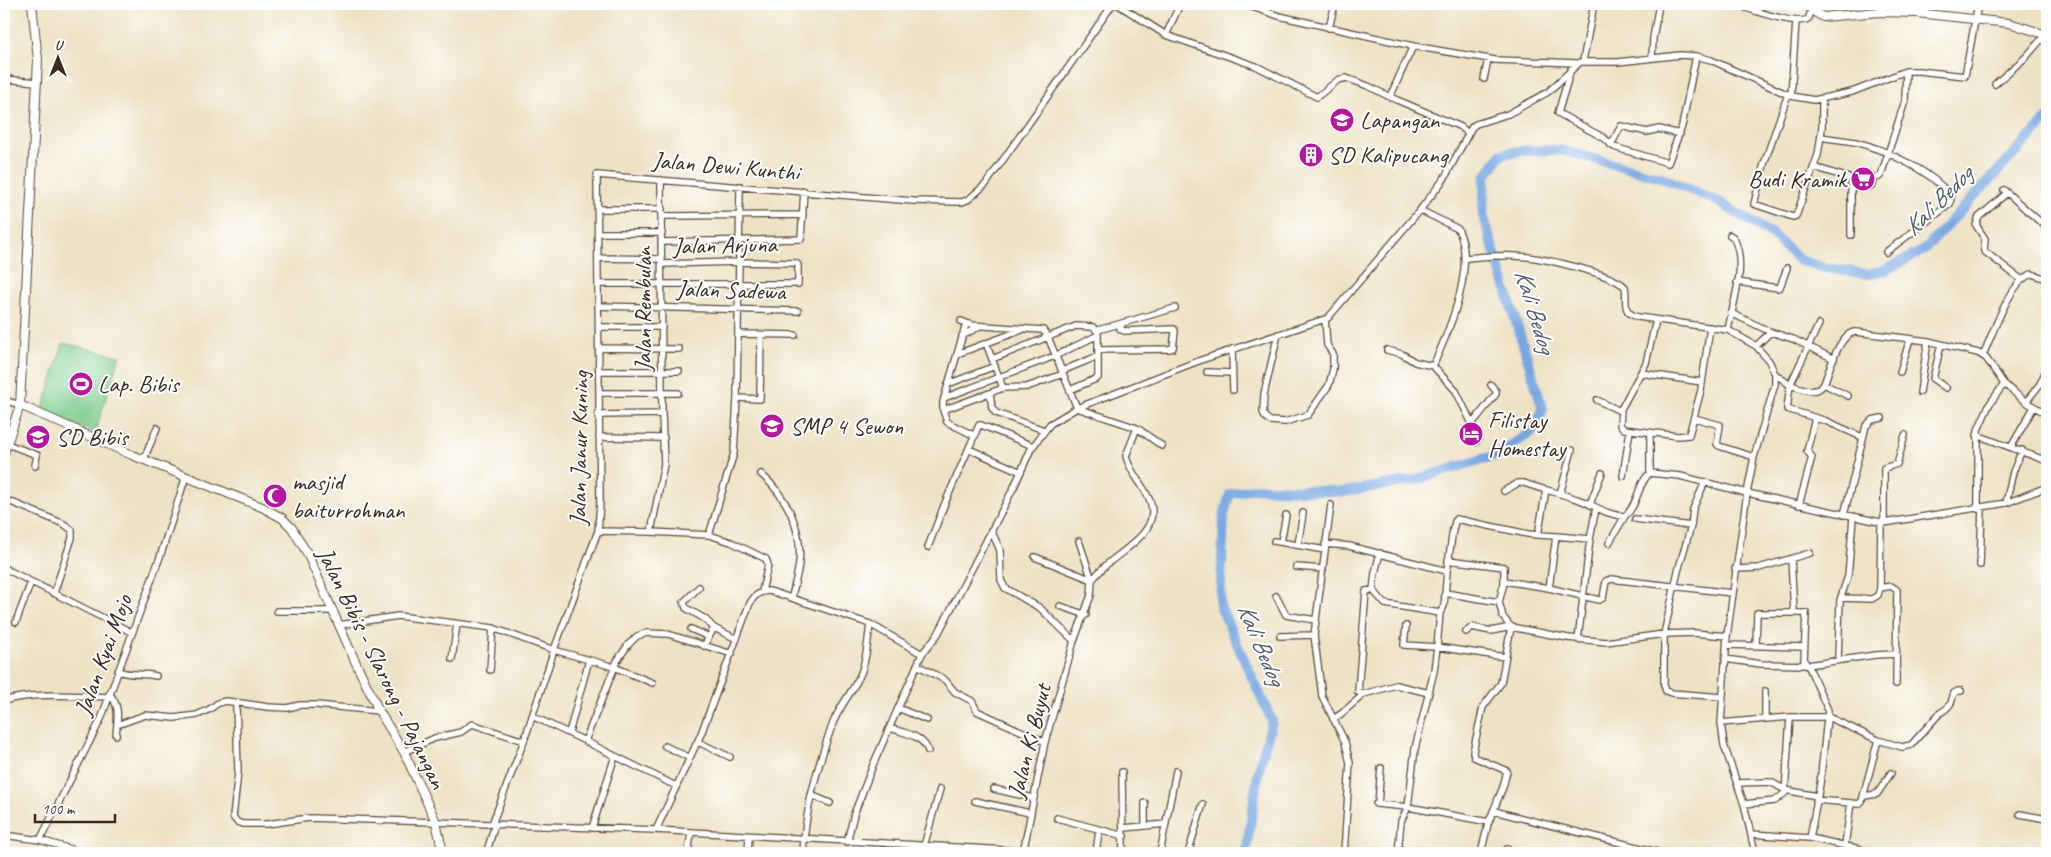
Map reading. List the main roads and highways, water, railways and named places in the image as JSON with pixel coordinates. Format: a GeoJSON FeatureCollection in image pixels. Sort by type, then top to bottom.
{"type":"FeatureCollection","features":[{"type":"Feature","properties":{"kind":"main road"},"geometry":{"type":"LineString","coordinates":[[4,453],[20,405],[38,60],[32,4]]}},
{"type":"Feature","properties":{"kind":"main road"},"geometry":{"type":"LineString","coordinates":[[1812,4],[1816,13],[1827,18],[1878,8],[2016,24],[2047,34]]}},
{"type":"Feature","properties":{"kind":"main road","name":"Jalan Bibis - Slarong - Pajangan"},"geometry":{"type":"LineString","coordinates":[[20,405],[144,459],[255,504],[282,518],[292,528],[314,566],[332,611],[380,711],[404,752],[436,822],[443,853]]}},
{"type":"Feature","properties":{"kind":"waterway","name":"Kali Bedog"},"geometry":{"type":"LineString","coordinates":[[1246,853],[1258,773],[1272,721],[1220,606],[1224,515],[1230,494],[1256,488],[1343,492],[1415,480],[1496,455],[1535,430],[1543,409],[1483,215],[1485,177],[1502,154],[1519,151],[1561,150],[1661,177],[1717,201],[1770,233],[1799,260],[1825,268],[1867,274],[1886,270],[1924,250],[2047,119]]}},
{"type":"Feature","properties":{"kind":"place","name":"Lapangan"},"geometry":{"type":"Point","coordinates":[1342,120]}},
{"type":"Feature","properties":{"kind":"place","name":"SD Kalipucang"},"geometry":{"type":"Point","coordinates":[1311,155]}},
{"type":"Feature","properties":{"kind":"place","name":"Budi Kramik"},"geometry":{"type":"Point","coordinates":[1863,179]}},
{"type":"Feature","properties":{"kind":"place","name":"Lap. Bibis"},"geometry":{"type":"Point","coordinates":[81,384]}},
{"type":"Feature","properties":{"kind":"place","name":"SMP 4 Sewon"},"geometry":{"type":"Point","coordinates":[772,426]}},
{"type":"Feature","properties":{"kind":"place","name":"Filistay Homestay"},"geometry":{"type":"Point","coordinates":[1471,434]}},
{"type":"Feature","properties":{"kind":"place","name":"SD Bibis"},"geometry":{"type":"Point","coordinates":[38,437]}},
{"type":"Feature","properties":{"kind":"place","name":"masjid baiturrohman"},"geometry":{"type":"Point","coordinates":[275,496]}}]}
